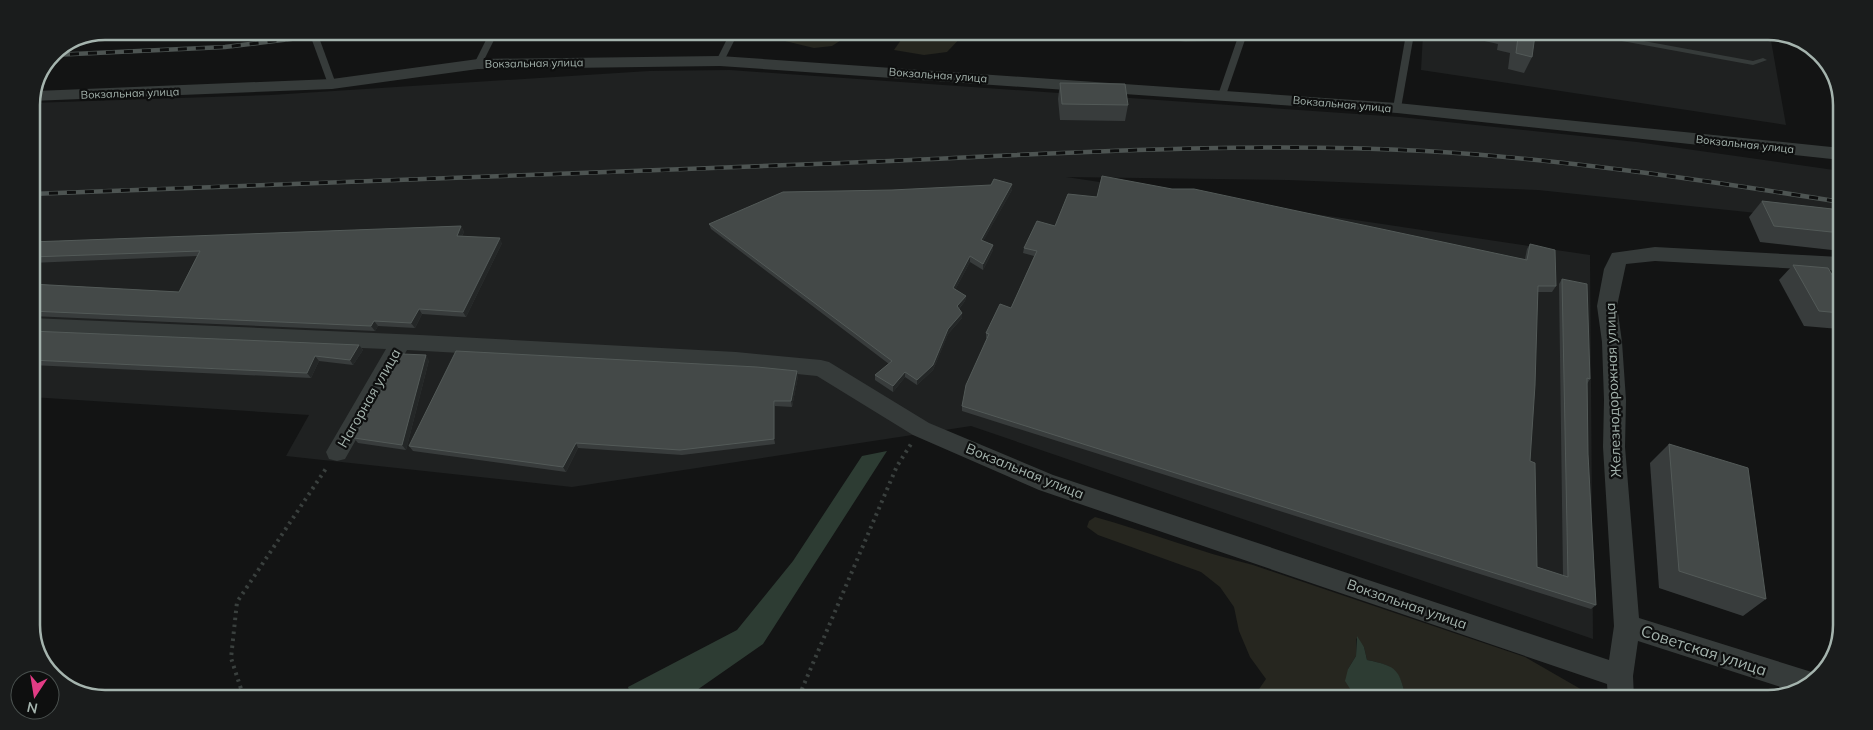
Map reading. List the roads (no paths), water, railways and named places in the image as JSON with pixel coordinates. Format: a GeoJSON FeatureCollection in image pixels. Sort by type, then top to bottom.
{"type":"FeatureCollection","features":[{"type":"Feature","properties":{"kind":"street","name":"Вокзальная улица"},"geometry":{"type":"LineString","coordinates":[[41,96],[332,84],[478,64],[720,61],[1222,94],[1397,108],[1833,153]]}},
{"type":"Feature","properties":{"kind":"street","name":"Железнодорожная улица"},"geometry":{"type":"LineString","coordinates":[[1627,626],[1614,447],[1615,400],[1607,306],[1614,269],[1619,258],[1655,254],[1789,259],[1833,263]]}},
{"type":"Feature","properties":{"kind":"street","name":"Вокзальная улица"},"geometry":{"type":"LineString","coordinates":[[40,326],[736,360],[821,368],[921,429],[1047,483],[1620,687]]}},
{"type":"Feature","properties":{"kind":"street","name":"Нагорная улица"},"geometry":{"type":"LineString","coordinates":[[337,452],[400,343]]}},
{"type":"Feature","properties":{"kind":"street","name":"Советская улица"},"geometry":{"type":"LineString","coordinates":[[1627,626],[1801,681]]}},
{"type":"Feature","properties":{"kind":"street"},"geometry":{"type":"LineString","coordinates":[[1620,687],[1627,626]]}},
{"type":"Feature","properties":{"kind":"lane"},"geometry":{"type":"LineString","coordinates":[[316,40],[332,84]]}},
{"type":"Feature","properties":{"kind":"lane"},"geometry":{"type":"LineString","coordinates":[[478,64],[490,40]]}},
{"type":"Feature","properties":{"kind":"lane"},"geometry":{"type":"LineString","coordinates":[[720,61],[730,40]]}},
{"type":"Feature","properties":{"kind":"lane"},"geometry":{"type":"LineString","coordinates":[[1222,94],[1241,40]]}},
{"type":"Feature","properties":{"kind":"lane"},"geometry":{"type":"LineString","coordinates":[[1397,108],[1409,40]]}},
{"type":"Feature","properties":{"kind":"lane"},"geometry":{"type":"LineString","coordinates":[[1628,40],[1754,63],[1763,60]]}},
{"type":"Feature","properties":{"kind":"railway"},"geometry":{"type":"LineString","coordinates":[[65,54],[225,47],[282,40]]}},
{"type":"Feature","properties":{"kind":"railway"},"geometry":{"type":"LineString","coordinates":[[40,194],[1133,150],[1352,148],[1425,151],[1529,159],[1685,178],[1833,201]]}}]}
